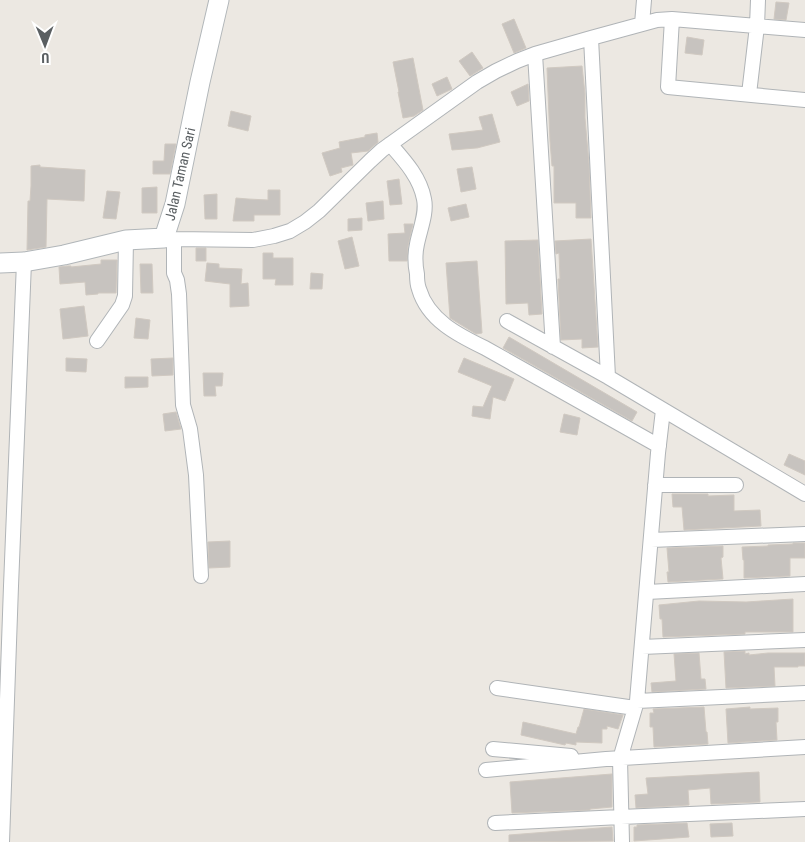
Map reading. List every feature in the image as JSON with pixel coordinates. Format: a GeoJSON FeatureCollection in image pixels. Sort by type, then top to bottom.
{"type":"FeatureCollection","features":[{"type":"Feature","properties":{"kind":"street","name":"Jalan Taman Sari"},"geometry":{"type":"LineString","coordinates":[[0,263],[24,262],[64,255],[126,240],[169,238],[202,73],[219,0]]}},
{"type":"Feature","properties":{"kind":"street"},"geometry":{"type":"LineString","coordinates":[[642,24],[644,0]]}},
{"type":"Feature","properties":{"kind":"street"},"geometry":{"type":"LineString","coordinates":[[749,94],[758,0]]}},
{"type":"Feature","properties":{"kind":"street"},"geometry":{"type":"LineString","coordinates":[[201,576],[195,466],[190,430],[183,405],[179,294],[169,238],[253,240],[290,231],[305,222],[319,210],[390,144],[477,82],[496,71],[535,54],[657,20],[805,30]]}},
{"type":"Feature","properties":{"kind":"street"},"geometry":{"type":"LineString","coordinates":[[672,20],[668,87],[805,100]]}},
{"type":"Feature","properties":{"kind":"street"},"geometry":{"type":"LineString","coordinates":[[591,38],[608,377]]}},
{"type":"Feature","properties":{"kind":"street"},"geometry":{"type":"LineString","coordinates":[[535,54],[552,347]]}},
{"type":"Feature","properties":{"kind":"street"},"geometry":{"type":"LineString","coordinates":[[390,144],[404,160],[418,181],[425,201],[415,258],[419,289],[433,315],[458,335],[485,348],[659,446]]}},
{"type":"Feature","properties":{"kind":"street"},"geometry":{"type":"LineString","coordinates":[[97,341],[122,305],[125,296],[126,240]]}},
{"type":"Feature","properties":{"kind":"street"},"geometry":{"type":"LineString","coordinates":[[2,842],[24,262]]}},
{"type":"Feature","properties":{"kind":"street"},"geometry":{"type":"LineString","coordinates":[[507,322],[608,377],[805,494]]}},
{"type":"Feature","properties":{"kind":"street"},"geometry":{"type":"LineString","coordinates":[[622,842],[621,817],[613,759],[636,705],[662,410]]}},
{"type":"Feature","properties":{"kind":"street"},"geometry":{"type":"LineString","coordinates":[[655,485],[736,485]]}},
{"type":"Feature","properties":{"kind":"street"},"geometry":{"type":"LineString","coordinates":[[651,540],[805,534]]}},
{"type":"Feature","properties":{"kind":"street"},"geometry":{"type":"LineString","coordinates":[[647,592],[805,584]]}},
{"type":"Feature","properties":{"kind":"street"},"geometry":{"type":"LineString","coordinates":[[642,647],[805,640]]}},
{"type":"Feature","properties":{"kind":"street"},"geometry":{"type":"LineString","coordinates":[[497,688],[636,705],[805,694]]}},
{"type":"Feature","properties":{"kind":"street"},"geometry":{"type":"LineString","coordinates":[[486,770],[613,759],[805,747]]}},
{"type":"Feature","properties":{"kind":"street"},"geometry":{"type":"LineString","coordinates":[[493,749],[613,759]]}},
{"type":"Feature","properties":{"kind":"street"},"geometry":{"type":"LineString","coordinates":[[495,823],[805,809]]}},
{"type":"Feature","properties":{"kind":"building"},"geometry":{"type":"Polygon","coordinates":[[[776,2],[789,3],[786,20],[774,19],[776,2]]]}},
{"type":"Feature","properties":{"kind":"building"},"geometry":{"type":"Polygon","coordinates":[[[514,19],[526,48],[514,53],[502,24],[514,19]]]}},
{"type":"Feature","properties":{"kind":"building"},"geometry":{"type":"Polygon","coordinates":[[[687,37],[704,40],[702,55],[685,53],[687,37]]]}},
{"type":"Feature","properties":{"kind":"building"},"geometry":{"type":"Polygon","coordinates":[[[472,52],[483,68],[470,76],[459,61],[472,52]]]}},
{"type":"Feature","properties":{"kind":"building"},"geometry":{"type":"Polygon","coordinates":[[[413,58],[423,110],[414,116],[403,118],[393,62],[413,58]]]}},
{"type":"Feature","properties":{"kind":"building"},"geometry":{"type":"Polygon","coordinates":[[[582,66],[591,218],[576,218],[576,203],[554,203],[554,166],[552,166],[550,141],[547,68],[582,66]]]}},
{"type":"Feature","properties":{"kind":"building"},"geometry":{"type":"Polygon","coordinates":[[[447,77],[452,89],[437,96],[432,84],[447,77]]]}},
{"type":"Feature","properties":{"kind":"building"},"geometry":{"type":"Polygon","coordinates":[[[528,84],[529,101],[517,106],[511,92],[528,84]]]}},
{"type":"Feature","properties":{"kind":"building"},"geometry":{"type":"Polygon","coordinates":[[[231,111],[251,116],[248,131],[228,126],[231,111]]]}},
{"type":"Feature","properties":{"kind":"building"},"geometry":{"type":"Polygon","coordinates":[[[492,114],[500,142],[477,148],[452,150],[449,134],[483,130],[479,117],[492,114]]]}},
{"type":"Feature","properties":{"kind":"building"},"geometry":{"type":"Polygon","coordinates":[[[377,133],[378,142],[368,151],[351,153],[353,165],[341,168],[342,172],[330,176],[322,153],[340,148],[339,142],[377,133]]]}},
{"type":"Feature","properties":{"kind":"building"},"geometry":{"type":"Polygon","coordinates":[[[165,144],[176,144],[170,174],[153,174],[153,161],[164,161],[165,144]]]}},
{"type":"Feature","properties":{"kind":"building"},"geometry":{"type":"Polygon","coordinates":[[[40,165],[40,167],[85,170],[84,201],[47,199],[46,247],[27,250],[31,166],[40,165]]]}},
{"type":"Feature","properties":{"kind":"building"},"geometry":{"type":"Polygon","coordinates":[[[472,167],[476,189],[461,192],[457,169],[472,167]]]}},
{"type":"Feature","properties":{"kind":"building"},"geometry":{"type":"Polygon","coordinates":[[[399,179],[402,204],[390,205],[387,181],[399,179]]]}},
{"type":"Feature","properties":{"kind":"building"},"geometry":{"type":"Polygon","coordinates":[[[157,187],[157,213],[142,213],[142,188],[157,187]]]}},
{"type":"Feature","properties":{"kind":"building"},"geometry":{"type":"Polygon","coordinates":[[[268,190],[280,190],[280,215],[254,215],[254,221],[233,221],[236,198],[268,200],[268,190]]]}},
{"type":"Feature","properties":{"kind":"building"},"geometry":{"type":"Polygon","coordinates":[[[107,191],[120,192],[116,219],[103,218],[107,191]]]}},
{"type":"Feature","properties":{"kind":"building"},"geometry":{"type":"Polygon","coordinates":[[[217,194],[217,219],[205,219],[204,195],[217,194]]]}},
{"type":"Feature","properties":{"kind":"building"},"geometry":{"type":"Polygon","coordinates":[[[383,201],[384,219],[368,221],[366,203],[383,201]]]}},
{"type":"Feature","properties":{"kind":"building"},"geometry":{"type":"Polygon","coordinates":[[[466,204],[469,217],[451,221],[448,208],[466,204]]]}},
{"type":"Feature","properties":{"kind":"building"},"geometry":{"type":"Polygon","coordinates":[[[362,218],[362,230],[348,231],[348,219],[362,218]]]}},
{"type":"Feature","properties":{"kind":"building"},"geometry":{"type":"Polygon","coordinates":[[[404,224],[413,224],[407,261],[389,261],[388,234],[405,233],[404,224]]]}},
{"type":"Feature","properties":{"kind":"building"},"geometry":{"type":"Polygon","coordinates":[[[352,237],[359,266],[345,269],[338,241],[352,237]]]}},
{"type":"Feature","properties":{"kind":"building"},"geometry":{"type":"Polygon","coordinates":[[[591,239],[598,347],[582,348],[582,339],[561,340],[558,279],[560,279],[559,253],[556,254],[555,241],[591,239]]]}},
{"type":"Feature","properties":{"kind":"building"},"geometry":{"type":"Polygon","coordinates":[[[538,240],[542,314],[529,315],[528,303],[506,304],[505,241],[538,240]]]}},
{"type":"Feature","properties":{"kind":"building"},"geometry":{"type":"Polygon","coordinates":[[[196,248],[206,248],[206,261],[196,261],[196,248]]]}},
{"type":"Feature","properties":{"kind":"building"},"geometry":{"type":"Polygon","coordinates":[[[263,253],[273,253],[273,258],[293,258],[293,285],[275,285],[276,279],[263,279],[263,253]]]}},
{"type":"Feature","properties":{"kind":"building"},"geometry":{"type":"Polygon","coordinates":[[[101,260],[117,260],[116,293],[86,295],[85,282],[60,284],[59,267],[101,264],[101,260]]]}},
{"type":"Feature","properties":{"kind":"building"},"geometry":{"type":"Polygon","coordinates":[[[477,261],[482,333],[476,334],[450,318],[446,263],[477,261]]]}},
{"type":"Feature","properties":{"kind":"building"},"geometry":{"type":"Polygon","coordinates":[[[207,263],[219,264],[219,268],[242,269],[241,284],[248,283],[249,306],[230,307],[230,284],[205,281],[207,263]]]}},
{"type":"Feature","properties":{"kind":"building"},"geometry":{"type":"Polygon","coordinates":[[[140,264],[152,264],[153,293],[141,293],[140,264]]]}},
{"type":"Feature","properties":{"kind":"building"},"geometry":{"type":"Polygon","coordinates":[[[311,273],[323,274],[322,289],[310,289],[311,273]]]}},
{"type":"Feature","properties":{"kind":"building"},"geometry":{"type":"Polygon","coordinates":[[[84,306],[88,336],[63,339],[60,309],[84,306]]]}},
{"type":"Feature","properties":{"kind":"building"},"geometry":{"type":"Polygon","coordinates":[[[136,318],[150,320],[148,339],[134,338],[136,318]]]}},
{"type":"Feature","properties":{"kind":"building"},"geometry":{"type":"Polygon","coordinates":[[[509,337],[637,412],[632,421],[503,348],[509,337]]]}},
{"type":"Feature","properties":{"kind":"building"},"geometry":{"type":"Polygon","coordinates":[[[66,358],[87,359],[86,372],[66,371],[66,358]]]}},
{"type":"Feature","properties":{"kind":"building"},"geometry":{"type":"Polygon","coordinates":[[[173,358],[173,375],[152,376],[151,359],[173,358]]]}},
{"type":"Feature","properties":{"kind":"building"},"geometry":{"type":"Polygon","coordinates":[[[464,358],[514,379],[505,401],[493,397],[490,419],[472,416],[473,406],[483,407],[492,386],[458,372],[464,358]]]}},
{"type":"Feature","properties":{"kind":"building"},"geometry":{"type":"Polygon","coordinates":[[[203,373],[223,373],[222,386],[215,386],[216,396],[204,396],[203,373]]]}},
{"type":"Feature","properties":{"kind":"building"},"geometry":{"type":"Polygon","coordinates":[[[125,377],[148,377],[148,387],[125,388],[125,377]]]}},
{"type":"Feature","properties":{"kind":"building"},"geometry":{"type":"Polygon","coordinates":[[[176,412],[181,429],[165,431],[163,414],[176,412]]]}},
{"type":"Feature","properties":{"kind":"building"},"geometry":{"type":"Polygon","coordinates":[[[564,414],[580,418],[577,435],[560,432],[564,414]]]}},
{"type":"Feature","properties":{"kind":"building"},"geometry":{"type":"Polygon","coordinates":[[[789,454],[805,461],[805,475],[784,465],[789,454]]]}},
{"type":"Feature","properties":{"kind":"building"},"geometry":{"type":"Polygon","coordinates":[[[672,494],[734,495],[734,511],[760,510],[761,526],[684,530],[682,507],[673,507],[672,494]]]}},
{"type":"Feature","properties":{"kind":"building"},"geometry":{"type":"Polygon","coordinates":[[[230,541],[230,567],[209,568],[208,542],[230,541]]]}},
{"type":"Feature","properties":{"kind":"building"},"geometry":{"type":"Polygon","coordinates":[[[805,543],[805,558],[790,558],[790,576],[744,578],[742,547],[805,543]]]}},
{"type":"Feature","properties":{"kind":"building"},"geometry":{"type":"Polygon","coordinates":[[[723,546],[723,557],[721,558],[723,579],[668,582],[667,548],[723,546]]]}},
{"type":"Feature","properties":{"kind":"building"},"geometry":{"type":"Polygon","coordinates":[[[793,599],[793,632],[745,632],[745,634],[663,637],[659,605],[699,601],[746,602],[793,599]]]}},
{"type":"Feature","properties":{"kind":"building"},"geometry":{"type":"Polygon","coordinates":[[[745,651],[745,654],[749,653],[749,655],[805,653],[805,666],[774,667],[775,686],[726,688],[724,652],[745,651]]]}},
{"type":"Feature","properties":{"kind":"building"},"geometry":{"type":"Polygon","coordinates":[[[699,653],[701,679],[705,679],[706,689],[652,692],[651,683],[676,681],[674,654],[699,653]]]}},
{"type":"Feature","properties":{"kind":"building"},"geometry":{"type":"Polygon","coordinates":[[[704,707],[708,744],[654,747],[653,727],[650,727],[650,713],[654,713],[653,709],[704,707]]]}},
{"type":"Feature","properties":{"kind":"building"},"geometry":{"type":"Polygon","coordinates":[[[750,707],[750,709],[778,708],[778,722],[776,722],[777,740],[728,743],[726,709],[750,707]]]}},
{"type":"Feature","properties":{"kind":"building"},"geometry":{"type":"Polygon","coordinates":[[[584,709],[623,715],[618,729],[607,726],[607,729],[602,729],[602,743],[576,742],[576,745],[566,743],[565,745],[521,735],[523,722],[576,734],[584,709]]]}},
{"type":"Feature","properties":{"kind":"building"},"geometry":{"type":"Polygon","coordinates":[[[759,772],[760,802],[711,804],[710,788],[688,790],[689,805],[636,808],[635,795],[648,794],[646,778],[759,772]]]}},
{"type":"Feature","properties":{"kind":"building"},"geometry":{"type":"Polygon","coordinates":[[[612,774],[612,807],[590,810],[512,813],[510,782],[612,774]]]}},
{"type":"Feature","properties":{"kind":"building"},"geometry":{"type":"Polygon","coordinates":[[[687,823],[689,837],[634,841],[634,827],[637,827],[637,825],[687,823]]]}},
{"type":"Feature","properties":{"kind":"building"},"geometry":{"type":"Polygon","coordinates":[[[732,823],[733,836],[711,837],[710,824],[732,823]]]}},
{"type":"Feature","properties":{"kind":"building"},"geometry":{"type":"Polygon","coordinates":[[[612,827],[613,841],[509,842],[509,835],[612,827]]]}}]}
